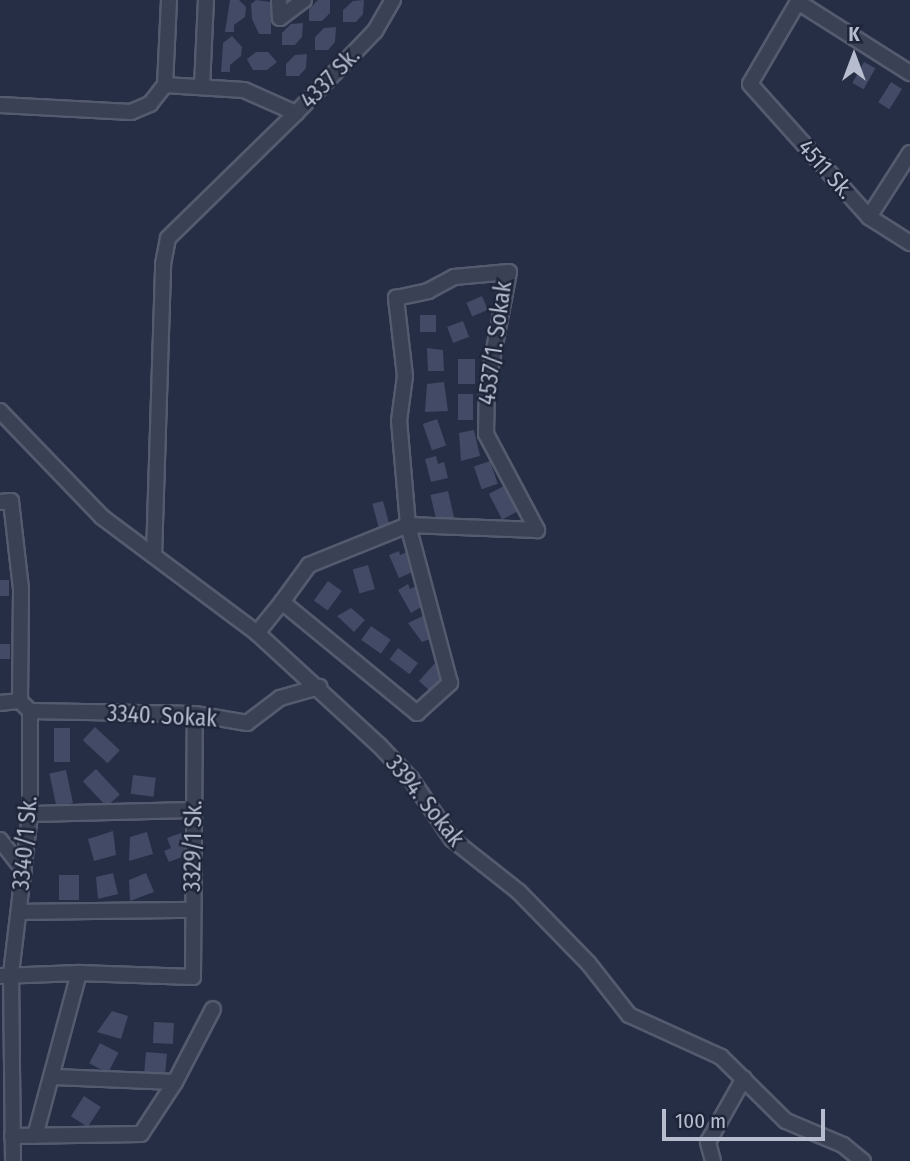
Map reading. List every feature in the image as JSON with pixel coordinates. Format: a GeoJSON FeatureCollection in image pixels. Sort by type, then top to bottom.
{"type":"FeatureCollection","features":[{"type":"Feature","properties":{"kind":"street"},"geometry":{"type":"LineString","coordinates":[[0,105],[131,112],[150,104],[165,85],[169,0]]}},
{"type":"Feature","properties":{"kind":"street"},"geometry":{"type":"LineString","coordinates":[[202,87],[206,0]]}},
{"type":"Feature","properties":{"kind":"street"},"geometry":{"type":"LineString","coordinates":[[279,0],[280,18],[304,0]]}},
{"type":"Feature","properties":{"kind":"street","name":"4337 Sk."},"geometry":{"type":"LineString","coordinates":[[165,85],[244,90],[296,113],[375,31],[393,0]]}},
{"type":"Feature","properties":{"kind":"street"},"geometry":{"type":"LineString","coordinates":[[799,1],[910,73]]}},
{"type":"Feature","properties":{"kind":"street","name":"4511 Sk."},"geometry":{"type":"LineString","coordinates":[[799,1],[750,84],[869,216],[910,243]]}},
{"type":"Feature","properties":{"kind":"street"},"geometry":{"type":"LineString","coordinates":[[154,556],[163,264],[168,238],[296,113]]}},
{"type":"Feature","properties":{"kind":"street"},"geometry":{"type":"LineString","coordinates":[[869,216],[910,153]]}},
{"type":"Feature","properties":{"kind":"street","name":"4537/1. Sokak"},"geometry":{"type":"LineString","coordinates":[[408,525],[398,421],[405,376],[396,298],[428,291],[454,277],[509,272],[487,386],[486,434],[537,530],[408,525],[309,565],[282,602],[417,713],[450,683],[408,525]]}},
{"type":"Feature","properties":{"kind":"street","name":"3394. Sokak"},"geometry":{"type":"LineString","coordinates":[[0,411],[102,517],[257,633],[319,687],[411,779],[452,839],[506,879],[589,964],[629,1015],[721,1058],[786,1121],[843,1145],[863,1161]]}},
{"type":"Feature","properties":{"kind":"street","name":"3340/1 Sk."},"geometry":{"type":"LineString","coordinates":[[6,502],[21,589],[30,814],[19,912],[6,975],[13,1161]]}},
{"type":"Feature","properties":{"kind":"street"},"geometry":{"type":"LineString","coordinates":[[257,633],[282,602]]}},
{"type":"Feature","properties":{"kind":"street","name":"3340. Sokak"},"geometry":{"type":"LineString","coordinates":[[0,703],[195,714],[247,723],[280,698],[319,687]]}},
{"type":"Feature","properties":{"kind":"street","name":"3329/1 Sk."},"geometry":{"type":"LineString","coordinates":[[79,973],[193,977],[195,714]]}},
{"type":"Feature","properties":{"kind":"street"},"geometry":{"type":"LineString","coordinates":[[30,814],[194,810]]}},
{"type":"Feature","properties":{"kind":"street"},"geometry":{"type":"LineString","coordinates":[[0,840],[24,871]]}},
{"type":"Feature","properties":{"kind":"street"},"geometry":{"type":"LineString","coordinates":[[19,912],[192,910]]}},
{"type":"Feature","properties":{"kind":"street"},"geometry":{"type":"LineString","coordinates":[[6,975],[79,973],[54,1077],[35,1136]]}},
{"type":"Feature","properties":{"kind":"street"},"geometry":{"type":"LineString","coordinates":[[12,1136],[141,1134],[175,1082],[213,1009]]}},
{"type":"Feature","properties":{"kind":"street"},"geometry":{"type":"LineString","coordinates":[[54,1077],[175,1082]]}},
{"type":"Feature","properties":{"kind":"street"},"geometry":{"type":"LineString","coordinates":[[713,1161],[708,1142],[744,1078]]}},
{"type":"Feature","properties":{"kind":"building"},"geometry":{"type":"Polygon","coordinates":[[[230,0],[239,0],[246,7],[245,17],[234,25],[234,32],[225,32],[230,0]]]}},
{"type":"Feature","properties":{"kind":"building"},"geometry":{"type":"Polygon","coordinates":[[[256,0],[271,2],[271,34],[259,34],[252,19],[251,4],[256,0]]]}},
{"type":"Feature","properties":{"kind":"building"},"geometry":{"type":"Polygon","coordinates":[[[318,0],[330,0],[330,13],[322,21],[309,21],[309,9],[318,0]]]}},
{"type":"Feature","properties":{"kind":"building"},"geometry":{"type":"Polygon","coordinates":[[[364,0],[363,14],[356,22],[343,22],[343,10],[353,1],[364,0]]]}},
{"type":"Feature","properties":{"kind":"building"},"geometry":{"type":"Polygon","coordinates":[[[303,23],[302,37],[295,45],[282,45],[282,33],[291,24],[303,23]]]}},
{"type":"Feature","properties":{"kind":"building"},"geometry":{"type":"Polygon","coordinates":[[[336,27],[335,42],[328,50],[315,50],[315,37],[324,28],[336,27]]]}},
{"type":"Feature","properties":{"kind":"building"},"geometry":{"type":"Polygon","coordinates":[[[232,36],[242,47],[241,56],[230,65],[230,72],[221,72],[223,43],[232,36]]]}},
{"type":"Feature","properties":{"kind":"building"},"geometry":{"type":"Polygon","coordinates":[[[256,52],[268,52],[277,62],[267,70],[253,70],[247,59],[256,52]]]}},
{"type":"Feature","properties":{"kind":"building"},"geometry":{"type":"Polygon","coordinates":[[[307,54],[306,68],[299,76],[286,76],[286,64],[295,55],[307,54]]]}},
{"type":"Feature","properties":{"kind":"building"},"geometry":{"type":"Polygon","coordinates":[[[864,62],[875,68],[864,89],[852,83],[864,62]]]}},
{"type":"Feature","properties":{"kind":"building"},"geometry":{"type":"Polygon","coordinates":[[[891,82],[902,89],[889,109],[878,102],[891,82]]]}},
{"type":"Feature","properties":{"kind":"building"},"geometry":{"type":"Polygon","coordinates":[[[482,296],[488,310],[472,316],[466,303],[482,296]]]}},
{"type":"Feature","properties":{"kind":"building"},"geometry":{"type":"Polygon","coordinates":[[[420,315],[436,315],[436,332],[420,332],[420,315]]]}},
{"type":"Feature","properties":{"kind":"building"},"geometry":{"type":"Polygon","coordinates":[[[463,321],[469,337],[453,343],[447,327],[463,321]]]}},
{"type":"Feature","properties":{"kind":"building"},"geometry":{"type":"Polygon","coordinates":[[[427,348],[443,350],[444,371],[428,371],[427,348]]]}},
{"type":"Feature","properties":{"kind":"building"},"geometry":{"type":"Polygon","coordinates":[[[458,359],[475,359],[475,384],[458,384],[458,359]]]}},
{"type":"Feature","properties":{"kind":"building"},"geometry":{"type":"Polygon","coordinates":[[[444,382],[448,411],[425,412],[427,384],[444,382]]]}},
{"type":"Feature","properties":{"kind":"building"},"geometry":{"type":"Polygon","coordinates":[[[458,394],[473,394],[473,420],[458,420],[458,394]]]}},
{"type":"Feature","properties":{"kind":"building"},"geometry":{"type":"Polygon","coordinates":[[[437,419],[446,445],[432,450],[423,424],[437,419]]]}},
{"type":"Feature","properties":{"kind":"building"},"geometry":{"type":"Polygon","coordinates":[[[474,430],[480,456],[461,461],[459,433],[474,430]]]}},
{"type":"Feature","properties":{"kind":"building"},"geometry":{"type":"Polygon","coordinates":[[[436,456],[438,464],[444,462],[448,478],[431,482],[425,459],[436,456]]]}},
{"type":"Feature","properties":{"kind":"building"},"geometry":{"type":"Polygon","coordinates":[[[490,461],[498,484],[482,489],[474,467],[490,461]]]}},
{"type":"Feature","properties":{"kind":"building"},"geometry":{"type":"Polygon","coordinates":[[[504,486],[517,512],[502,520],[489,494],[504,486]]]}},
{"type":"Feature","properties":{"kind":"building"},"geometry":{"type":"Polygon","coordinates":[[[448,491],[454,517],[437,521],[430,495],[448,491]]]}},
{"type":"Feature","properties":{"kind":"building"},"geometry":{"type":"Polygon","coordinates":[[[383,501],[390,527],[379,530],[372,504],[383,501]]]}},
{"type":"Feature","properties":{"kind":"building"},"geometry":{"type":"Polygon","coordinates":[[[399,551],[400,555],[407,552],[415,571],[399,578],[389,555],[399,551]]]}},
{"type":"Feature","properties":{"kind":"building"},"geometry":{"type":"Polygon","coordinates":[[[368,565],[375,589],[360,593],[353,569],[368,565]]]}},
{"type":"Feature","properties":{"kind":"building"},"geometry":{"type":"Polygon","coordinates":[[[0,580],[9,580],[9,596],[0,596],[0,580]]]}},
{"type":"Feature","properties":{"kind":"building"},"geometry":{"type":"Polygon","coordinates":[[[328,581],[342,591],[328,610],[314,600],[328,581]]]}},
{"type":"Feature","properties":{"kind":"building"},"geometry":{"type":"Polygon","coordinates":[[[408,584],[410,589],[416,586],[426,604],[411,613],[398,590],[408,584]]]}},
{"type":"Feature","properties":{"kind":"building"},"geometry":{"type":"Polygon","coordinates":[[[351,608],[365,620],[354,632],[337,616],[351,608]]]}},
{"type":"Feature","properties":{"kind":"building"},"geometry":{"type":"Polygon","coordinates":[[[425,615],[435,637],[422,642],[408,623],[425,615]]]}},
{"type":"Feature","properties":{"kind":"building"},"geometry":{"type":"Polygon","coordinates":[[[371,626],[391,640],[381,654],[361,640],[371,626]]]}},
{"type":"Feature","properties":{"kind":"building"},"geometry":{"type":"Polygon","coordinates":[[[0,644],[10,644],[10,659],[0,659],[0,644]]]}},
{"type":"Feature","properties":{"kind":"building"},"geometry":{"type":"Polygon","coordinates":[[[398,648],[418,663],[410,674],[390,659],[398,648]]]}},
{"type":"Feature","properties":{"kind":"building"},"geometry":{"type":"Polygon","coordinates":[[[435,663],[448,675],[430,691],[419,681],[435,663]]]}},
{"type":"Feature","properties":{"kind":"building"},"geometry":{"type":"Polygon","coordinates":[[[95,727],[120,750],[108,763],[83,740],[95,727]]]}},
{"type":"Feature","properties":{"kind":"building"},"geometry":{"type":"Polygon","coordinates":[[[54,728],[70,728],[70,762],[54,762],[54,728]]]}},
{"type":"Feature","properties":{"kind":"building"},"geometry":{"type":"Polygon","coordinates":[[[96,769],[120,795],[107,807],[83,781],[96,769]]]}},
{"type":"Feature","properties":{"kind":"building"},"geometry":{"type":"Polygon","coordinates":[[[66,770],[73,803],[56,807],[49,774],[66,770]]]}},
{"type":"Feature","properties":{"kind":"building"},"geometry":{"type":"Polygon","coordinates":[[[133,775],[156,778],[154,797],[131,794],[133,775]]]}},
{"type":"Feature","properties":{"kind":"building"},"geometry":{"type":"Polygon","coordinates":[[[113,831],[116,855],[94,861],[88,839],[113,831]]]}},
{"type":"Feature","properties":{"kind":"building"},"geometry":{"type":"Polygon","coordinates":[[[147,832],[153,854],[129,861],[130,837],[147,832]]]}},
{"type":"Feature","properties":{"kind":"building"},"geometry":{"type":"Polygon","coordinates":[[[184,832],[192,853],[169,862],[164,851],[171,848],[167,838],[184,832]]]}},
{"type":"Feature","properties":{"kind":"building"},"geometry":{"type":"Polygon","coordinates":[[[113,873],[118,894],[98,899],[96,877],[113,873]]]}},
{"type":"Feature","properties":{"kind":"building"},"geometry":{"type":"Polygon","coordinates":[[[146,873],[154,892],[130,901],[129,880],[146,873]]]}},
{"type":"Feature","properties":{"kind":"building"},"geometry":{"type":"Polygon","coordinates":[[[59,875],[79,875],[79,900],[59,900],[59,875]]]}},
{"type":"Feature","properties":{"kind":"building"},"geometry":{"type":"Polygon","coordinates":[[[112,1011],[128,1016],[121,1039],[97,1032],[112,1011]]]}},
{"type":"Feature","properties":{"kind":"building"},"geometry":{"type":"Polygon","coordinates":[[[154,1022],[174,1023],[173,1044],[153,1043],[154,1022]]]}},
{"type":"Feature","properties":{"kind":"building"},"geometry":{"type":"Polygon","coordinates":[[[100,1043],[119,1053],[108,1073],[89,1063],[100,1043]]]}},
{"type":"Feature","properties":{"kind":"building"},"geometry":{"type":"Polygon","coordinates":[[[146,1052],[167,1054],[165,1076],[144,1074],[146,1052]]]}},
{"type":"Feature","properties":{"kind":"building"},"geometry":{"type":"Polygon","coordinates":[[[84,1096],[101,1107],[88,1127],[71,1116],[84,1096]]]}}]}
